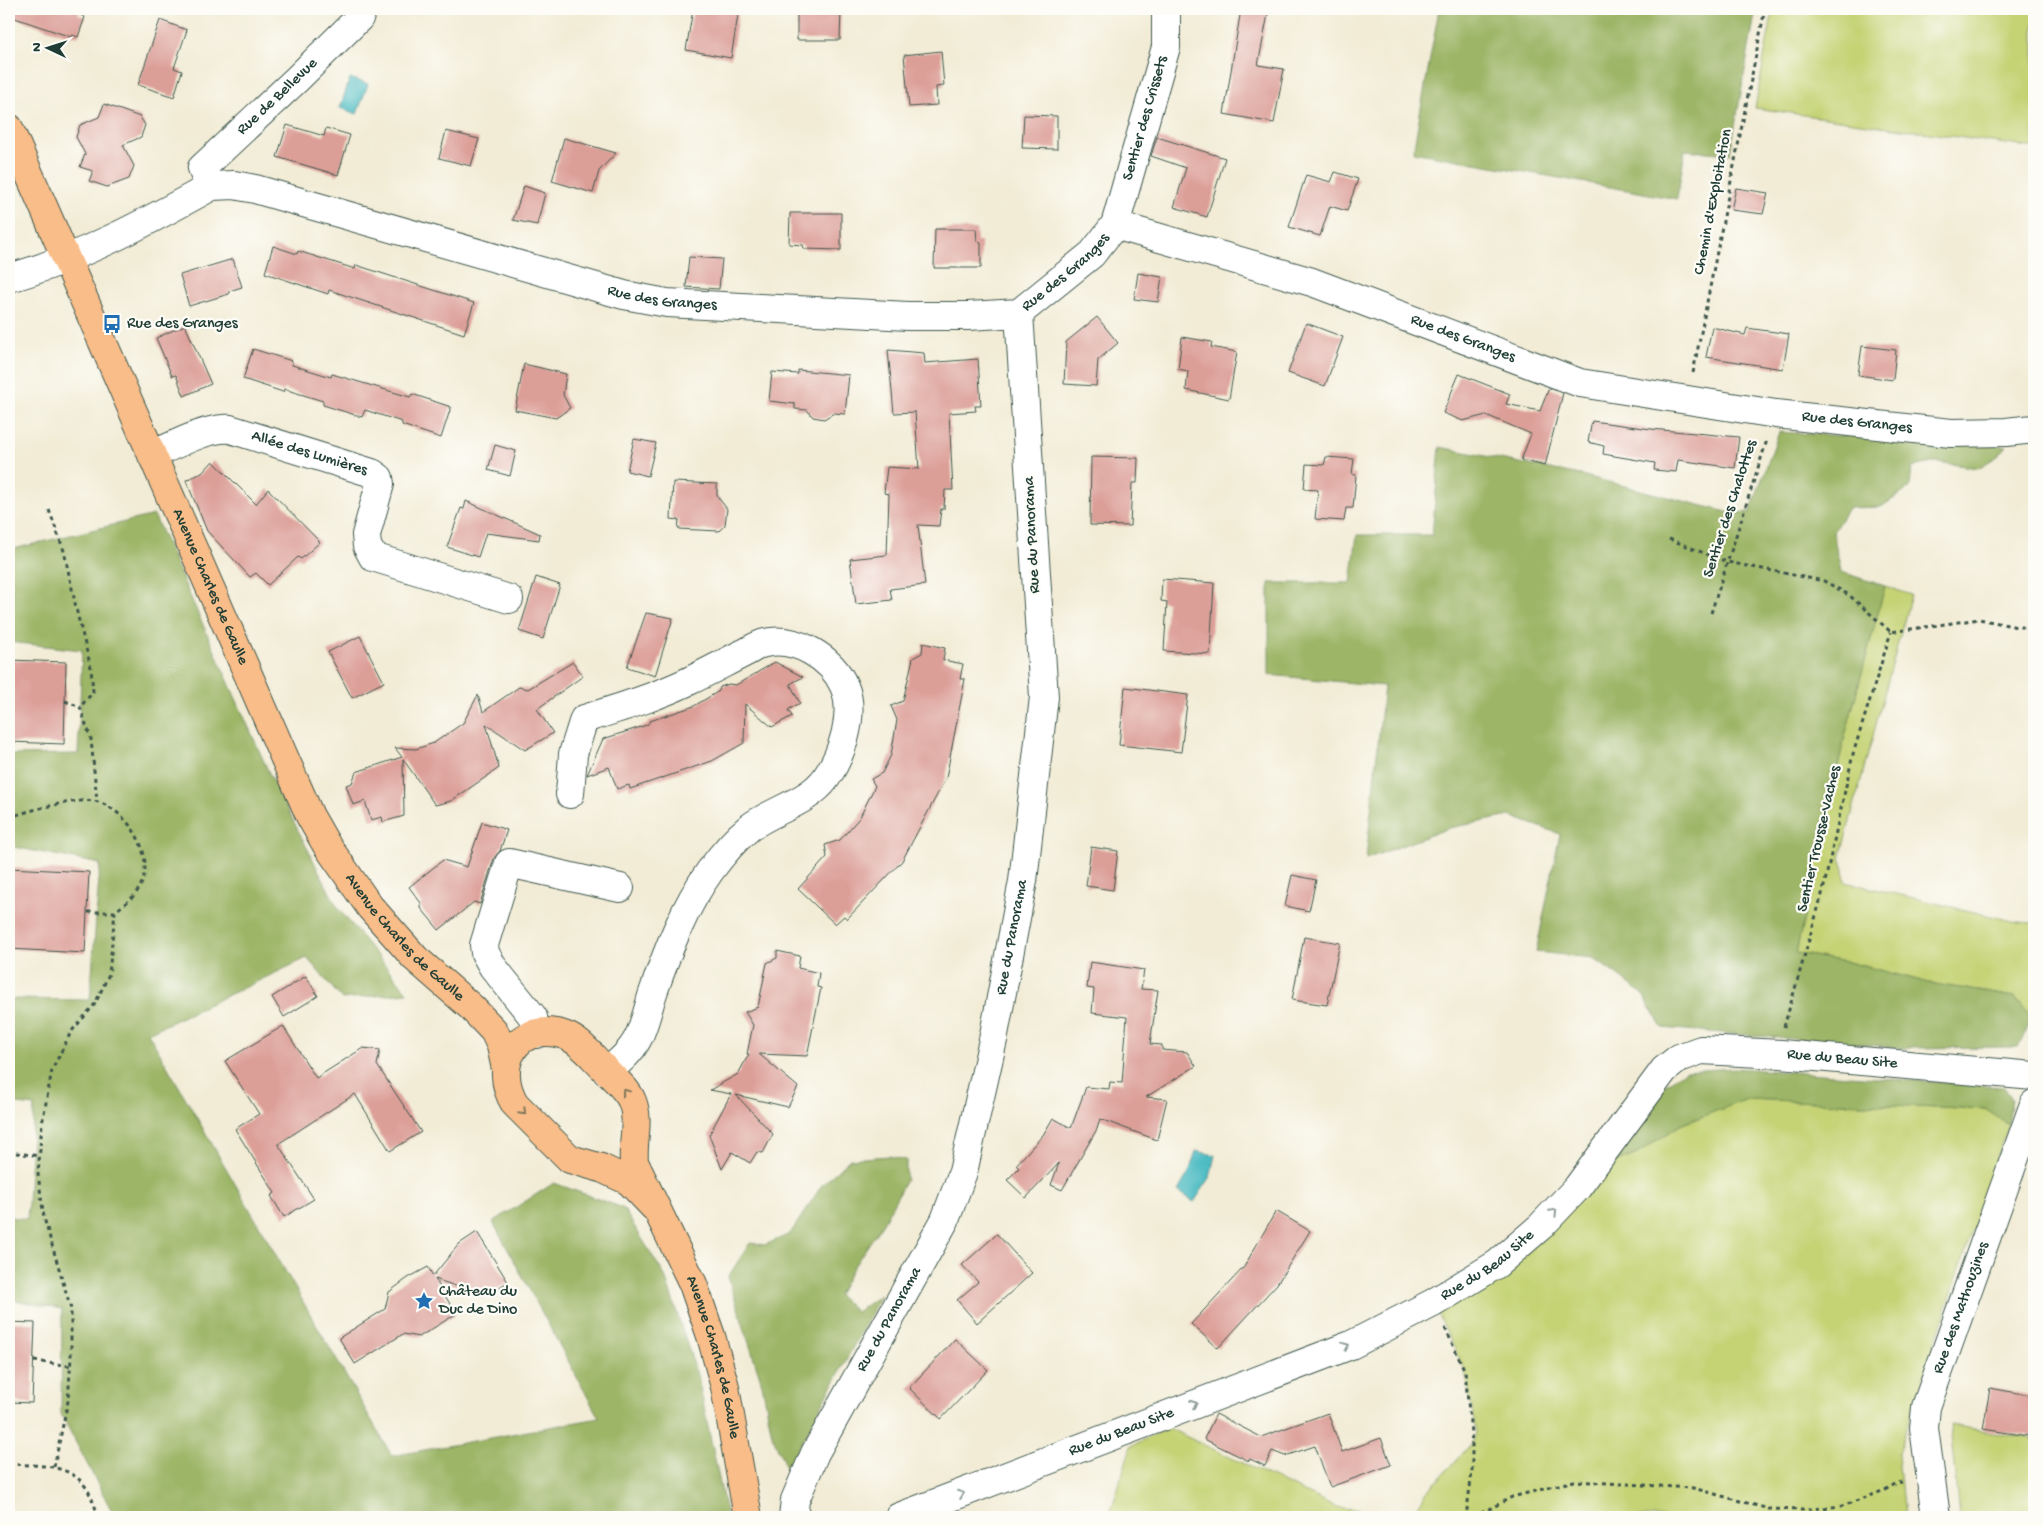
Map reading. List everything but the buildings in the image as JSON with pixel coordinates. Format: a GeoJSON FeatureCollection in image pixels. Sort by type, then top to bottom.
{"type":"FeatureCollection","features":[{"type":"Feature","properties":{"kind":"main road","name":"Avenue Charles de Gaulle"},"geometry":{"type":"LineString","coordinates":[[9,128],[295,785],[326,844],[370,908],[392,933],[422,964],[471,1007],[494,1032],[501,1046],[506,1068]]}},
{"type":"Feature","properties":{"kind":"main road","name":"Avenue Charles de Gaulle"},"geometry":{"type":"LineString","coordinates":[[471,1007],[500,1025],[536,1034]]}},
{"type":"Feature","properties":{"kind":"main road","name":"Avenue Charles de Gaulle"},"geometry":{"type":"LineString","coordinates":[[654,1207],[629,1181],[609,1171],[570,1159],[563,1154],[515,1104],[505,1081],[507,1059],[518,1042],[536,1034],[554,1032],[566,1035],[577,1041],[625,1090],[632,1100],[636,1113],[634,1162],[654,1207],[693,1284],[711,1336],[725,1387],[748,1517]]}},
{"type":"Feature","properties":{"kind":"main road"},"geometry":{"type":"LineString","coordinates":[[580,1163],[590,1165],[608,1162],[620,1156],[628,1148],[634,1137]]}},
{"type":"Feature","properties":{"kind":"street","name":"Rue de Bellevue"},"geometry":{"type":"LineString","coordinates":[[209,187],[202,168],[318,59],[359,18],[363,9]]}},
{"type":"Feature","properties":{"kind":"street","name":"Sentier des Crissets"},"geometry":{"type":"LineString","coordinates":[[1115,225],[1166,46],[1166,9]]}},
{"type":"Feature","properties":{"kind":"street","name":"Rue des Granges"},"geometry":{"type":"LineString","coordinates":[[9,278],[66,260],[105,243],[209,187],[221,184],[255,189],[624,295],[666,303],[908,316],[968,316],[1019,313],[1092,254],[1115,225],[1312,282],[1580,383],[1776,414],[1951,433],[2006,432],[2034,429]]}},
{"type":"Feature","properties":{"kind":"street","name":"Rue du Panorama"},"geometry":{"type":"LineString","coordinates":[[793,1517],[795,1500],[815,1454],[945,1220],[963,1172],[993,1040],[1020,900],[1044,697],[1019,313]]}},
{"type":"Feature","properties":{"kind":"street","name":"Allée des Lumières"},"geometry":{"type":"LineString","coordinates":[[152,456],[214,430],[230,429],[372,473],[379,478],[380,484],[366,535],[366,546],[373,556],[509,600]]}},
{"type":"Feature","properties":{"kind":"street"},"geometry":{"type":"LineString","coordinates":[[570,794],[573,754],[584,719],[688,682],[764,643],[781,642],[801,647],[822,657],[844,685],[849,703],[846,728],[833,766],[825,779],[811,792],[749,828],[731,845],[709,872],[689,904],[661,969],[638,1038],[626,1055],[607,1072]]}},
{"type":"Feature","properties":{"kind":"street"},"geometry":{"type":"LineString","coordinates":[[536,1034],[533,1017],[492,967],[485,953],[484,945],[509,863],[620,888]]}},
{"type":"Feature","properties":{"kind":"street","name":"Rue du Beau Site"},"geometry":{"type":"LineString","coordinates":[[899,1517],[1350,1345],[1433,1303],[1496,1264],[1541,1226],[1577,1188],[1664,1070],[1679,1058],[1701,1050],[1781,1054],[2034,1076]]}},
{"type":"Feature","properties":{"kind":"street","name":"Rue des Mathouzines"},"geometry":{"type":"LineString","coordinates":[[1936,1517],[1930,1484],[1924,1428],[1926,1407],[2034,1104]]}},
{"type":"Feature","properties":{"kind":"path","name":"Chemin d'Exploitation"},"geometry":{"type":"LineString","coordinates":[[1688,400],[1765,9]]}},
{"type":"Feature","properties":{"kind":"path","name":"Sentier des Chalottes"},"geometry":{"type":"LineString","coordinates":[[1711,612],[1776,414]]}},
{"type":"Feature","properties":{"kind":"path"},"geometry":{"type":"LineString","coordinates":[[49,510],[64,551],[78,617],[92,668],[93,692],[80,707]]}},
{"type":"Feature","properties":{"kind":"path"},"geometry":{"type":"LineString","coordinates":[[1669,539],[1727,562],[1824,581],[1849,595],[1891,632],[1979,619],[2017,627],[2034,627]]}},
{"type":"Feature","properties":{"kind":"path","name":"Sentier Trousse-Vaches"},"geometry":{"type":"LineString","coordinates":[[1781,1054],[1784,1026],[1823,891],[1853,754],[1891,632]]}},
{"type":"Feature","properties":{"kind":"path"},"geometry":{"type":"LineString","coordinates":[[65,701],[80,707],[91,739],[97,801]]}},
{"type":"Feature","properties":{"kind":"path"},"geometry":{"type":"LineString","coordinates":[[9,818],[20,813],[69,803],[97,801],[123,816],[139,837],[146,870],[136,893],[115,912],[87,912]]}},
{"type":"Feature","properties":{"kind":"path"},"geometry":{"type":"LineString","coordinates":[[54,1467],[68,1401],[71,1309],[44,1218],[38,1174],[42,1124],[52,1070],[71,1032],[95,1004],[109,974],[115,912]]}},
{"type":"Feature","properties":{"kind":"path"},"geometry":{"type":"LineString","coordinates":[[16,1153],[39,1156]]}},
{"type":"Feature","properties":{"kind":"path"},"geometry":{"type":"LineString","coordinates":[[1433,1303],[1466,1371],[1472,1443],[1472,1472],[1466,1517]]}},
{"type":"Feature","properties":{"kind":"path"},"geometry":{"type":"LineString","coordinates":[[34,1361],[70,1366]]}},
{"type":"Feature","properties":{"kind":"path"},"geometry":{"type":"LineString","coordinates":[[9,1464],[54,1467],[70,1472],[86,1488],[98,1517]]}},
{"type":"Feature","properties":{"kind":"path"},"geometry":{"type":"LineString","coordinates":[[1474,1517],[1512,1497],[1574,1482],[1693,1488],[1769,1509],[1802,1510],[1842,1506],[1885,1490],[1897,1483],[1930,1484]]}},
{"type":"Feature","properties":{"kind":"green space"},"geometry":{"type":"Polygon","coordinates":[[[1439,9],[1756,9],[1730,154],[1685,150],[1677,199],[1413,152],[1439,9]]]}},
{"type":"Feature","properties":{"kind":"green space"},"geometry":{"type":"Polygon","coordinates":[[[1773,9],[2034,9],[2034,148],[1755,108],[1773,9]]]}},
{"type":"Feature","properties":{"kind":"green space"},"geometry":{"type":"Polygon","coordinates":[[[1779,432],[2007,446],[1998,456],[1978,468],[1937,462],[1912,467],[1910,488],[1881,507],[1848,508],[1833,532],[1841,572],[1885,586],[1844,740],[1796,953],[1852,963],[1929,983],[2015,997],[2032,1018],[2018,1047],[1903,1048],[1662,1028],[1642,993],[1593,958],[1536,952],[1560,834],[1510,816],[1449,828],[1366,859],[1384,686],[1269,675],[1269,583],[1351,583],[1357,535],[1432,535],[1440,447],[1585,476],[1731,513],[1750,512],[1779,432]]]}},
{"type":"Feature","properties":{"kind":"green space"},"geometry":{"type":"Polygon","coordinates":[[[154,515],[270,775],[331,895],[338,908],[408,993],[342,999],[307,958],[148,1033],[392,1456],[599,1418],[493,1222],[554,1183],[623,1208],[665,1276],[698,1378],[727,1517],[115,1517],[61,1414],[62,1309],[9,1299],[9,1217],[27,1219],[34,1106],[9,1103],[9,999],[90,1000],[100,864],[9,846],[9,755],[78,754],[82,650],[9,642],[9,550],[154,515]]]}},
{"type":"Feature","properties":{"kind":"green space"},"geometry":{"type":"Polygon","coordinates":[[[1885,586],[1911,595],[1840,858],[1844,869],[1845,882],[2017,922],[2034,923],[2034,1013],[2032,1018],[2015,997],[1929,983],[1852,963],[1796,953],[1844,740],[1885,586]]]}},
{"type":"Feature","properties":{"kind":"green space"},"geometry":{"type":"Polygon","coordinates":[[[1735,1068],[2004,1087],[2012,1099],[2008,1124],[1985,1109],[1747,1099],[1680,1125],[1637,1154],[1607,1166],[1660,1088],[1685,1071],[1735,1068]]]}},
{"type":"Feature","properties":{"kind":"green space"},"geometry":{"type":"Polygon","coordinates":[[[1747,1099],[1985,1109],[2008,1124],[1898,1454],[1904,1517],[1411,1517],[1426,1493],[1472,1443],[1476,1433],[1465,1371],[1433,1303],[1607,1166],[1637,1154],[1680,1125],[1747,1099]]]}},
{"type":"Feature","properties":{"kind":"green space"},"geometry":{"type":"Polygon","coordinates":[[[889,1156],[906,1160],[906,1180],[883,1223],[852,1269],[838,1295],[856,1312],[881,1295],[787,1470],[772,1435],[762,1384],[728,1277],[750,1243],[765,1245],[790,1234],[822,1185],[850,1159],[889,1156]]]}},
{"type":"Feature","properties":{"kind":"green space"},"geometry":{"type":"Polygon","coordinates":[[[1950,1425],[2034,1439],[2034,1517],[1959,1517],[1950,1425]]]}},
{"type":"Feature","properties":{"kind":"green space"},"geometry":{"type":"Polygon","coordinates":[[[1168,1428],[1336,1507],[1359,1510],[1379,1517],[1115,1517],[1110,1514],[1131,1446],[1168,1428]]]}},
{"type":"Feature","properties":{"kind":"water"},"geometry":{"type":"Polygon","coordinates":[[[350,78],[368,84],[357,114],[340,108],[350,78]]]}},
{"type":"Feature","properties":{"kind":"water"},"geometry":{"type":"Polygon","coordinates":[[[1196,1151],[1215,1155],[1210,1178],[1194,1202],[1178,1191],[1189,1172],[1196,1151]]]}},
{"type":"Feature","properties":{"kind":"place","name":"Rue des Granges"},"geometry":{"type":"Point","coordinates":[112,324]}},
{"type":"Feature","properties":{"kind":"place","name":"Château du Duc de Dino"},"geometry":{"type":"Point","coordinates":[424,1301]}}]}
